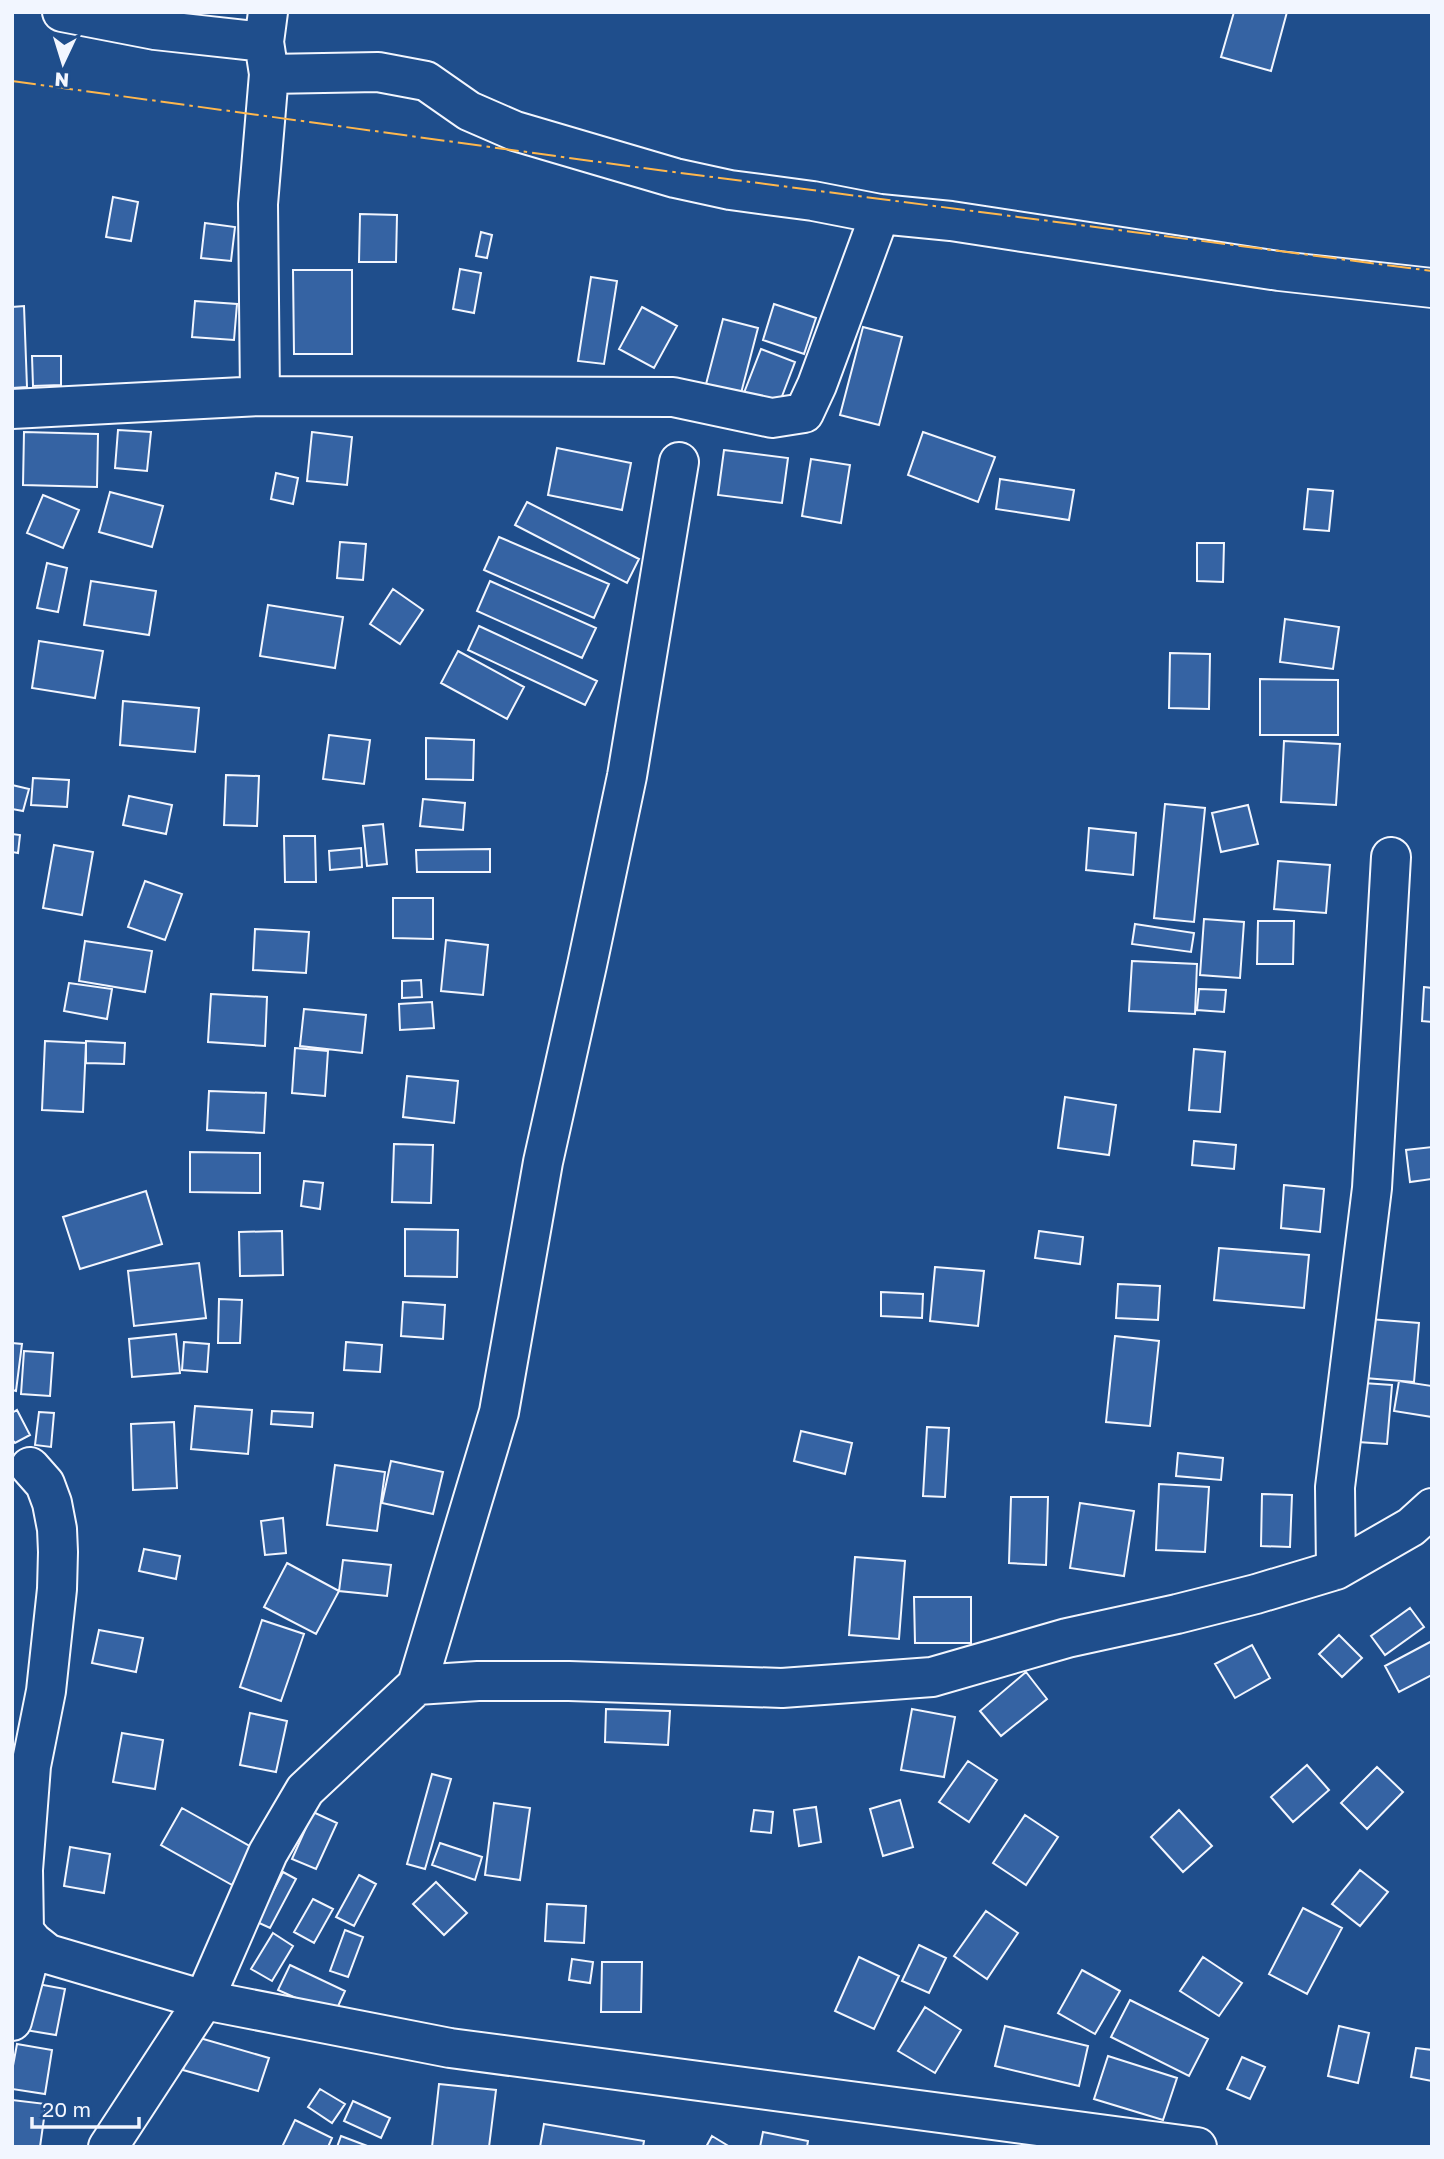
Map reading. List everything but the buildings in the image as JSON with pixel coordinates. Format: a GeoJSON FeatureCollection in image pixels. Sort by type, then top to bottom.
{"type":"FeatureCollection","features":[{"type":"Feature","properties":{"kind":"street"},"geometry":{"type":"LineString","coordinates":[[62,12],[155,30],[267,43],[378,72],[426,81],[469,111],[515,131],[676,178],[730,190],[1279,271],[1432,288]]}},
{"type":"Feature","properties":{"kind":"street"},"geometry":{"type":"LineString","coordinates":[[260,396],[258,204],[267,43]]}},
{"type":"Feature","properties":{"kind":"street"},"geometry":{"type":"LineString","coordinates":[[12,408],[260,396],[673,397],[772,418],[804,413],[880,214]]}},
{"type":"Feature","properties":{"kind":"street"},"geometry":{"type":"LineString","coordinates":[[108,2147],[204,2000],[268,1853],[305,1790],[417,1685],[499,1412],[543,1162],[627,776],[679,462]]}},
{"type":"Feature","properties":{"kind":"street"},"geometry":{"type":"LineString","coordinates":[[1336,1570],[1335,1487],[1371,1188],[1391,857]]}},
{"type":"Feature","properties":{"kind":"street"},"geometry":{"type":"LineString","coordinates":[[30,1467],[45,1484],[52,1503],[57,1529],[58,1564],[46,1691],[31,1766],[18,1870],[24,1931],[48,1954],[204,2000],[450,2048],[1197,2147]]}},
{"type":"Feature","properties":{"kind":"street"},"geometry":{"type":"LineString","coordinates":[[417,1685],[478,1681],[569,1681],[782,1689],[932,1677],[1067,1638],[1177,1614],[1336,1570],[1411,1527],[1432,1508]]}},
{"type":"Feature","properties":{"kind":"street"},"geometry":{"type":"LineString","coordinates":[[12,2021],[33,1942]]}},
{"type":"Feature","properties":{"kind":"power"},"geometry":{"type":"LineString","coordinates":[[12,81],[628,166],[1432,271]]}}]}
